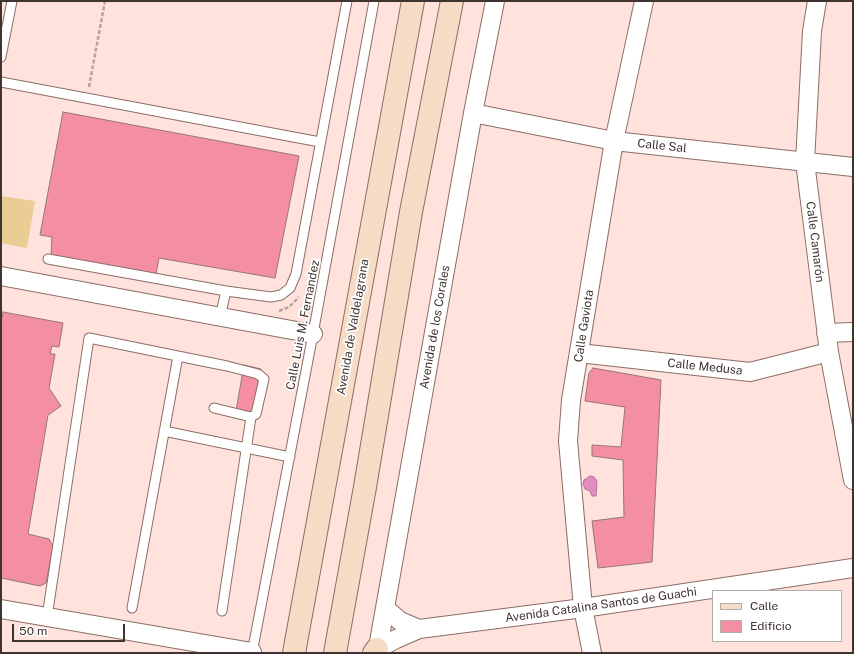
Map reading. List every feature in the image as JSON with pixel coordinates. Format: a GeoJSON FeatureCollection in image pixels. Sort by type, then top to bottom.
{"type":"FeatureCollection","features":[{"type":"Feature","properties":{"kind":"main road","name":"Avenida de Valdelagrana"},"geometry":{"type":"LineString","coordinates":[[294,652],[413,1]]}},
{"type":"Feature","properties":{"kind":"main road"},"geometry":{"type":"LineString","coordinates":[[335,653],[366,487],[411,212],[452,1]]}},
{"type":"Feature","properties":{"kind":"street","name":"Avenida de los Corales"},"geometry":{"type":"LineString","coordinates":[[376,652],[473,113],[495,1]]}},
{"type":"Feature","properties":{"kind":"street","name":"Calle Gaviota"},"geometry":{"type":"LineString","coordinates":[[592,653],[583,608],[568,441],[579,353],[614,141],[644,1]]}},
{"type":"Feature","properties":{"kind":"street","name":"Calle Camarón"},"geometry":{"type":"LineString","coordinates":[[818,1],[812,31],[805,162],[826,333],[853,480]]}},
{"type":"Feature","properties":{"kind":"street","name":"Calle Sal"},"geometry":{"type":"LineString","coordinates":[[473,113],[614,141],[853,167]]}},
{"type":"Feature","properties":{"kind":"street"},"geometry":{"type":"LineString","coordinates":[[1,276],[314,334]]}},
{"type":"Feature","properties":{"kind":"street"},"geometry":{"type":"LineString","coordinates":[[826,333],[853,332]]}},
{"type":"Feature","properties":{"kind":"street","name":"Calle Medusa"},"geometry":{"type":"LineString","coordinates":[[579,353],[750,372],[829,352]]}},
{"type":"Feature","properties":{"kind":"street","name":"Avenida Catalina Santos de Guachi"},"geometry":{"type":"LineString","coordinates":[[376,652],[396,639],[419,629],[583,608],[853,568]]}},
{"type":"Feature","properties":{"kind":"street"},"geometry":{"type":"LineString","coordinates":[[385,608],[400,621],[419,629]]}},
{"type":"Feature","properties":{"kind":"street"},"geometry":{"type":"LineString","coordinates":[[1,609],[252,652]]}},
{"type":"Feature","properties":{"kind":"lane"},"geometry":{"type":"LineString","coordinates":[[1,57],[12,1]]}},
{"type":"Feature","properties":{"kind":"lane"},"geometry":{"type":"LineString","coordinates":[[48,259],[226,291],[271,297],[281,295],[290,288],[296,274],[348,1]]}},
{"type":"Feature","properties":{"kind":"lane","name":"Calle Luis M. Fernandez"},"geometry":{"type":"LineString","coordinates":[[252,652],[314,334],[374,1]]}},
{"type":"Feature","properties":{"kind":"lane"},"geometry":{"type":"LineString","coordinates":[[1,82],[320,142]]}},
{"type":"Feature","properties":{"kind":"lane"},"geometry":{"type":"LineString","coordinates":[[220,317],[226,291]]}},
{"type":"Feature","properties":{"kind":"lane"},"geometry":{"type":"LineString","coordinates":[[47,617],[89,338],[233,368],[258,374],[264,379],[256,414],[251,417],[214,408]]}},
{"type":"Feature","properties":{"kind":"lane"},"geometry":{"type":"LineString","coordinates":[[132,608],[178,356]]}},
{"type":"Feature","properties":{"kind":"lane"},"geometry":{"type":"LineString","coordinates":[[222,611],[251,417]]}},
{"type":"Feature","properties":{"kind":"lane"},"geometry":{"type":"LineString","coordinates":[[164,431],[290,457]]}},
{"type":"Feature","properties":{"kind":"path"},"geometry":{"type":"LineString","coordinates":[[87,98],[105,1]]}},
{"type":"Feature","properties":{"kind":"path"},"geometry":{"type":"LineString","coordinates":[[272,312],[289,307],[301,295]]}},
{"type":"Feature","properties":{"kind":"shaded area"},"geometry":{"type":"Polygon","coordinates":[[[1,196],[35,201],[27,248],[1,243],[1,196]]]}},
{"type":"Feature","properties":{"kind":"shaded area"},"geometry":{"type":"Polygon","coordinates":[[[590,476],[594,477],[597,481],[596,496],[592,496],[590,491],[585,489],[583,484],[584,480],[590,476]]]}},
{"type":"Feature","properties":{"kind":"building"},"geometry":{"type":"Polygon","coordinates":[[[63,112],[299,156],[275,278],[159,258],[156,274],[51,255],[52,237],[40,235],[63,112]]]}},
{"type":"Feature","properties":{"kind":"building"},"geometry":{"type":"Polygon","coordinates":[[[3,312],[63,323],[59,347],[52,346],[50,354],[55,354],[49,388],[61,406],[48,415],[28,534],[49,539],[53,547],[46,583],[40,586],[1,578],[1,322],[3,312]]]}},
{"type":"Feature","properties":{"kind":"building"},"geometry":{"type":"Polygon","coordinates":[[[244,365],[261,369],[252,414],[236,411],[244,365]]]}},
{"type":"Feature","properties":{"kind":"building"},"geometry":{"type":"Polygon","coordinates":[[[593,368],[661,380],[652,562],[598,568],[592,521],[624,517],[623,460],[592,456],[592,445],[621,447],[625,407],[585,401],[589,373],[593,368]]]}}]}
